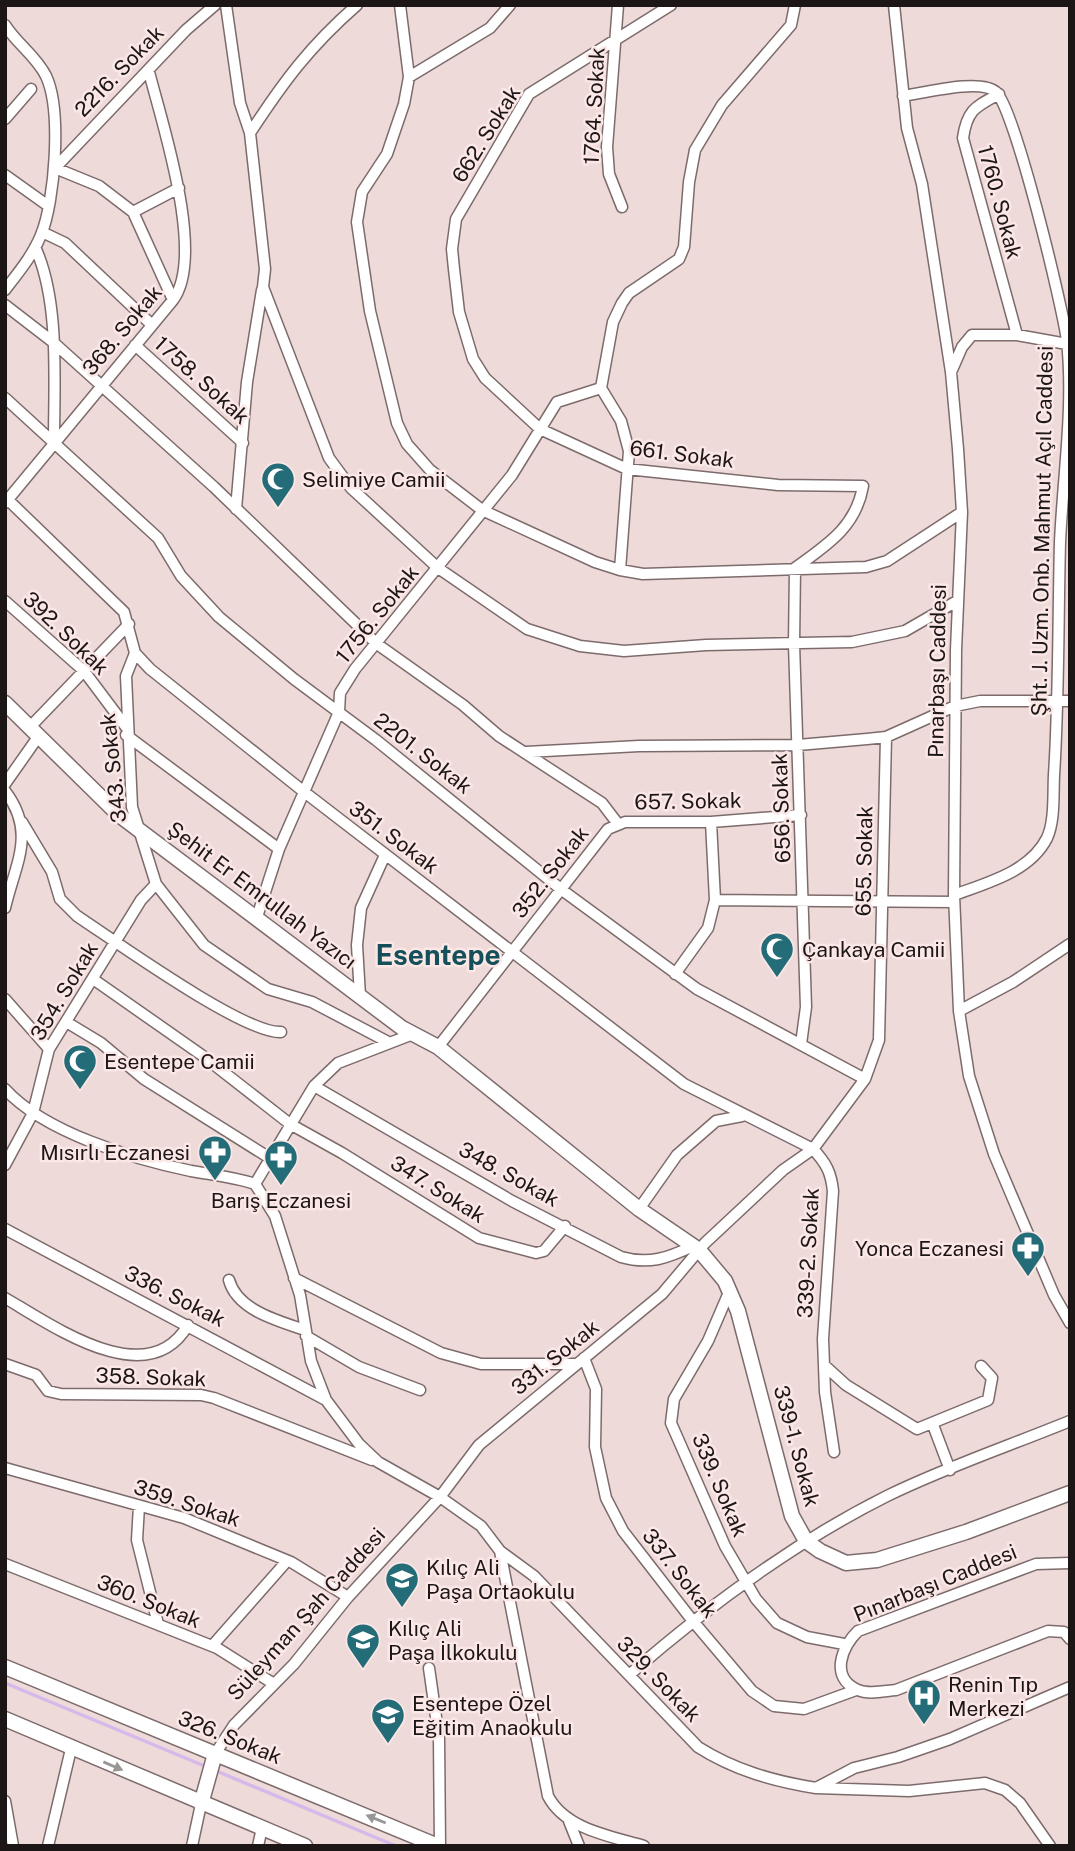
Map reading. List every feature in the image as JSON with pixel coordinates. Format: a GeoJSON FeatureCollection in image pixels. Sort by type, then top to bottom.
{"type":"FeatureCollection","features":[{"type":"Feature","properties":{"kind":"street","name":"2216. Sokak"},"geometry":{"type":"LineString","coordinates":[[55,168],[186,30],[215,5]]}},
{"type":"Feature","properties":{"kind":"street"},"geometry":{"type":"LineString","coordinates":[[226,5],[240,103],[250,133],[265,269],[247,382],[236,509]]}},
{"type":"Feature","properties":{"kind":"street"},"geometry":{"type":"LineString","coordinates":[[250,133],[287,76],[321,36],[357,5]]}},
{"type":"Feature","properties":{"kind":"street"},"geometry":{"type":"LineString","coordinates":[[400,5],[409,77],[387,154],[362,192],[356,222],[367,295],[397,423],[407,444],[430,470],[482,509],[595,562],[643,574],[866,567],[887,561],[962,512]]}},
{"type":"Feature","properties":{"kind":"street"},"geometry":{"type":"LineString","coordinates":[[409,77],[490,28],[510,5]]}},
{"type":"Feature","properties":{"kind":"street","name":"1764. Sokak"},"geometry":{"type":"LineString","coordinates":[[618,5],[607,147],[609,174],[622,207]]}},
{"type":"Feature","properties":{"kind":"street","name":"662. Sokak"},"geometry":{"type":"LineString","coordinates":[[455,228],[456,219],[529,94],[671,5]]}},
{"type":"Feature","properties":{"kind":"street"},"geometry":{"type":"LineString","coordinates":[[620,570],[629,451],[621,421],[601,388],[612,322],[629,293],[679,259],[684,247],[689,182],[695,150],[722,105],[791,25],[795,5]]}},
{"type":"Feature","properties":{"kind":"street","name":"Pınarbaşı Caddesi"},"geometry":{"type":"LineString","coordinates":[[894,5],[907,128],[922,184],[951,372],[962,512],[955,706],[954,899],[959,1011],[970,1076],[994,1154],[1054,1295],[1070,1322]]}},
{"type":"Feature","properties":{"kind":"street"},"geometry":{"type":"LineString","coordinates":[[5,25],[37,61],[47,78],[54,108],[55,168],[42,232],[36,247],[5,290]]}},
{"type":"Feature","properties":{"kind":"street","name":"368. Sokak"},"geometry":{"type":"LineString","coordinates":[[6,500],[173,300],[185,278],[179,188],[149,72]]}},
{"type":"Feature","properties":{"kind":"street"},"geometry":{"type":"LineString","coordinates":[[903,96],[973,86],[990,88],[999,94]]}},
{"type":"Feature","properties":{"kind":"street"},"geometry":{"type":"LineString","coordinates":[[5,119],[31,89]]}},
{"type":"Feature","properties":{"kind":"street","name":"1760. Sokak"},"geometry":{"type":"LineString","coordinates":[[999,94],[976,106],[965,120],[963,138],[1017,335]]}},
{"type":"Feature","properties":{"kind":"street","name":"Şht. J. Uzm. Onb. Mahmut Açıl Caddesi"},"geometry":{"type":"LineString","coordinates":[[715,901],[954,899],[999,879],[1028,860],[1047,838],[1052,817],[1064,701],[1060,541],[1068,422],[1067,344],[1054,274],[1012,125],[999,94]]}},
{"type":"Feature","properties":{"kind":"street"},"geometry":{"type":"LineString","coordinates":[[55,168],[99,186],[133,212],[173,300]]}},
{"type":"Feature","properties":{"kind":"street"},"geometry":{"type":"LineString","coordinates":[[5,175],[47,205]]}},
{"type":"Feature","properties":{"kind":"street"},"geometry":{"type":"LineString","coordinates":[[133,212],[179,188]]}},
{"type":"Feature","properties":{"kind":"street","name":"661. Sokak"},"geometry":{"type":"LineString","coordinates":[[455,228],[453,269],[460,312],[473,359],[485,378],[540,429],[627,469],[778,485],[863,486],[860,506],[842,533],[795,568]]}},
{"type":"Feature","properties":{"kind":"street","name":"1758. Sokak"},"geometry":{"type":"LineString","coordinates":[[42,232],[65,243],[152,325]]}},
{"type":"Feature","properties":{"kind":"street"},"geometry":{"type":"LineString","coordinates":[[36,247],[47,285],[53,341],[54,442]]}},
{"type":"Feature","properties":{"kind":"street"},"geometry":{"type":"LineString","coordinates":[[5,267],[16,275]]}},
{"type":"Feature","properties":{"kind":"street"},"geometry":{"type":"LineString","coordinates":[[263,288],[329,458],[351,488],[438,568],[527,629],[580,646],[624,651],[706,645],[852,642],[905,631],[957,601]]}},
{"type":"Feature","properties":{"kind":"street","name":"657. Sokak"},"geometry":{"type":"LineString","coordinates":[[5,305],[53,341],[102,385],[377,644],[463,705],[499,736],[602,803],[618,824],[801,816]]}},
{"type":"Feature","properties":{"kind":"street"},"geometry":{"type":"LineString","coordinates":[[951,372],[962,347],[972,335],[1017,335],[1067,344]]}},
{"type":"Feature","properties":{"kind":"street","name":"1758. Sokak"},"geometry":{"type":"LineString","coordinates":[[135,345],[243,443]]}},
{"type":"Feature","properties":{"kind":"street","name":"1756. Sokak"},"geometry":{"type":"LineString","coordinates":[[257,917],[279,849],[339,712],[340,694],[512,474],[557,402],[601,388]]}},
{"type":"Feature","properties":{"kind":"street","name":"2201. Sokak"},"geometry":{"type":"LineString","coordinates":[[5,398],[158,538],[181,576],[219,617],[493,832],[562,890],[697,989],[865,1079]]}},
{"type":"Feature","properties":{"kind":"street"},"geometry":{"type":"LineString","coordinates":[[6,500],[96,581],[124,612],[135,653]]}},
{"type":"Feature","properties":{"kind":"street","name":"656. Sokak"},"geometry":{"type":"LineString","coordinates":[[795,568],[794,644],[806,1023],[801,1045]]}},
{"type":"Feature","properties":{"kind":"street","name":"392. Sokak"},"geometry":{"type":"LineString","coordinates":[[5,601],[84,671],[126,731],[279,849]]}},
{"type":"Feature","properties":{"kind":"street"},"geometry":{"type":"LineString","coordinates":[[5,784],[34,732],[84,671],[129,624]]}},
{"type":"Feature","properties":{"kind":"street","name":"343. Sokak"},"geometry":{"type":"LineString","coordinates":[[135,653],[126,676],[126,731],[132,807],[156,884],[204,945],[268,989],[312,1002],[388,1042]]}},
{"type":"Feature","properties":{"kind":"street","name":"351. Sokak"},"geometry":{"type":"LineString","coordinates":[[135,653],[303,791],[684,1084],[742,1116],[813,1149]]}},
{"type":"Feature","properties":{"kind":"street"},"geometry":{"type":"LineString","coordinates":[[526,752],[639,746],[798,745],[887,737],[955,706],[980,701],[1064,701]]}},
{"type":"Feature","properties":{"kind":"street","name":"Şehit Er Emrullah Yazıcı"},"geometry":{"type":"LineString","coordinates":[[5,703],[119,815],[360,996],[413,1034],[438,1047],[639,1209]]}},
{"type":"Feature","properties":{"kind":"street","name":"655. Sokak"},"geometry":{"type":"LineString","coordinates":[[696,1248],[783,1170],[813,1149],[865,1079],[879,1040],[887,737]]}},
{"type":"Feature","properties":{"kind":"street"},"geometry":{"type":"LineString","coordinates":[[7,796],[52,872],[60,899],[78,916],[224,1011],[268,1033],[281,1032]]}},
{"type":"Feature","properties":{"kind":"street"},"geometry":{"type":"LineString","coordinates":[[5,908],[18,867],[22,822]]}},
{"type":"Feature","properties":{"kind":"street"},"geometry":{"type":"LineString","coordinates":[[676,974],[708,928],[715,901],[711,822]]}},
{"type":"Feature","properties":{"kind":"street","name":"352. Sokak"},"geometry":{"type":"LineString","coordinates":[[438,1047],[608,829],[618,824]]}},
{"type":"Feature","properties":{"kind":"street"},"geometry":{"type":"LineString","coordinates":[[360,996],[357,945],[361,908],[385,855]]}},
{"type":"Feature","properties":{"kind":"street","name":"354. Sokak"},"geometry":{"type":"LineString","coordinates":[[5,1165],[33,1113],[49,1049],[68,1023],[141,900],[156,884]]}},
{"type":"Feature","properties":{"kind":"street"},"geometry":{"type":"LineString","coordinates":[[959,1011],[1013,982],[1070,944]]}},
{"type":"Feature","properties":{"kind":"street"},"geometry":{"type":"LineString","coordinates":[[93,979],[203,1056],[290,1125]]}},
{"type":"Feature","properties":{"kind":"street"},"geometry":{"type":"LineString","coordinates":[[5,999],[49,1049]]}},
{"type":"Feature","properties":{"kind":"street"},"geometry":{"type":"LineString","coordinates":[[68,1023],[101,1043],[144,1079],[268,1157]]}},
{"type":"Feature","properties":{"kind":"street"},"geometry":{"type":"LineString","coordinates":[[255,1184],[268,1157],[314,1086],[338,1063],[413,1034]]}},
{"type":"Feature","properties":{"kind":"street","name":"348. Sokak"},"geometry":{"type":"LineString","coordinates":[[314,1086],[512,1201],[621,1257],[640,1262],[665,1259],[696,1248]]}},
{"type":"Feature","properties":{"kind":"street"},"geometry":{"type":"LineString","coordinates":[[5,1089],[33,1113],[74,1134],[129,1155],[255,1184],[271,1206],[294,1278],[311,1361],[326,1400],[359,1444],[378,1462],[440,1497],[481,1526],[500,1551],[548,1796],[555,1810],[569,1821],[644,1846]]}},
{"type":"Feature","properties":{"kind":"street"},"geometry":{"type":"LineString","coordinates":[[639,1209],[677,1155],[716,1121],[742,1116]]}},
{"type":"Feature","properties":{"kind":"street","name":"347. Sokak"},"geometry":{"type":"LineString","coordinates":[[290,1125],[354,1160],[479,1238],[536,1253],[544,1251],[565,1226]]}},
{"type":"Feature","properties":{"kind":"street","name":"339-2. Sokak"},"geometry":{"type":"LineString","coordinates":[[813,1149],[831,1172],[833,1191],[827,1243],[824,1365],[834,1452]]}},
{"type":"Feature","properties":{"kind":"street","name":"339-1. Sokak"},"geometry":{"type":"LineString","coordinates":[[639,1209],[711,1261],[730,1290],[754,1363],[792,1516],[806,1541]]}},
{"type":"Feature","properties":{"kind":"street","name":"336. Sokak"},"geometry":{"type":"LineString","coordinates":[[5,1229],[326,1400]]}},
{"type":"Feature","properties":{"kind":"street","name":"331. Sokak"},"geometry":{"type":"LineString","coordinates":[[440,1497],[479,1445],[662,1294],[696,1248]]}},
{"type":"Feature","properties":{"kind":"street"},"geometry":{"type":"LineString","coordinates":[[294,1278],[441,1353],[481,1364],[580,1361]]}},
{"type":"Feature","properties":{"kind":"street"},"geometry":{"type":"LineString","coordinates":[[229,1280],[232,1292],[250,1309],[306,1333],[359,1367],[420,1390]]}},
{"type":"Feature","properties":{"kind":"street","name":"339. Sokak"},"geometry":{"type":"LineString","coordinates":[[730,1290],[708,1341],[674,1399],[671,1423],[725,1546],[746,1582],[777,1623],[807,1637],[844,1644]]}},
{"type":"Feature","properties":{"kind":"street"},"geometry":{"type":"LineString","coordinates":[[5,1298],[72,1336],[121,1354],[151,1356],[170,1347],[188,1325]]}},
{"type":"Feature","properties":{"kind":"street","name":"337. Sokak"},"geometry":{"type":"LineString","coordinates":[[580,1361],[596,1389],[595,1447],[606,1498],[623,1531],[692,1620],[752,1691],[774,1706],[804,1709],[856,1690]]}},
{"type":"Feature","properties":{"kind":"street","name":"358. Sokak"},"geometry":{"type":"LineString","coordinates":[[5,1364],[36,1375],[48,1391],[61,1394],[214,1398],[321,1443],[378,1462]]}},
{"type":"Feature","properties":{"kind":"street"},"geometry":{"type":"LineString","coordinates":[[824,1365],[846,1385],[917,1429],[933,1425],[988,1400],[992,1378],[981,1367]]}},
{"type":"Feature","properties":{"kind":"street"},"geometry":{"type":"LineString","coordinates":[[629,1675],[692,1620],[806,1541],[888,1496],[1070,1421]]}},
{"type":"Feature","properties":{"kind":"street"},"geometry":{"type":"LineString","coordinates":[[933,1425],[950,1470]]}},
{"type":"Feature","properties":{"kind":"street","name":"359. Sokak"},"geometry":{"type":"LineString","coordinates":[[5,1468],[184,1518],[286,1560],[348,1597]]}},
{"type":"Feature","properties":{"kind":"street"},"geometry":{"type":"LineString","coordinates":[[806,1541],[846,1563],[877,1560],[966,1532],[1070,1493]]}},
{"type":"Feature","properties":{"kind":"street","name":"Süleyman Şah Caddesi"},"geometry":{"type":"LineString","coordinates":[[192,1846],[215,1754],[233,1725],[274,1684],[348,1597],[440,1497]]}},
{"type":"Feature","properties":{"kind":"street"},"geometry":{"type":"LineString","coordinates":[[139,1506],[137,1540],[158,1624]]}},
{"type":"Feature","properties":{"kind":"street","name":"329. Sokak"},"geometry":{"type":"LineString","coordinates":[[500,1551],[534,1576],[698,1748],[724,1764],[774,1780],[816,1788]]}},
{"type":"Feature","properties":{"kind":"street"},"geometry":{"type":"LineString","coordinates":[[212,1646],[286,1560]]}},
{"type":"Feature","properties":{"kind":"street","name":"Pınarbaşı Caddesi"},"geometry":{"type":"LineString","coordinates":[[856,1690],[845,1679],[840,1664],[844,1644],[858,1631],[1036,1564],[1070,1563]]}},
{"type":"Feature","properties":{"kind":"street","name":"360. Sokak"},"geometry":{"type":"LineString","coordinates":[[5,1564],[212,1646],[274,1684]]}},
{"type":"Feature","properties":{"kind":"street"},"geometry":{"type":"LineString","coordinates":[[856,1690],[870,1693],[896,1690],[1048,1631],[1064,1632],[1070,1639]]}},
{"type":"Feature","properties":{"kind":"street","name":"326. Sokak"},"geometry":{"type":"LineString","coordinates":[[5,1667],[439,1846]]}},
{"type":"Feature","properties":{"kind":"street"},"geometry":{"type":"LineString","coordinates":[[429,1668],[439,1738],[439,1846]]}},
{"type":"Feature","properties":{"kind":"street"},"geometry":{"type":"LineString","coordinates":[[816,1788],[854,1769],[898,1758],[950,1739],[1070,1687]]}},
{"type":"Feature","properties":{"kind":"street"},"geometry":{"type":"LineString","coordinates":[[5,1719],[305,1846]]}},
{"type":"Feature","properties":{"kind":"street"},"geometry":{"type":"LineString","coordinates":[[48,1846],[71,1749]]}},
{"type":"Feature","properties":{"kind":"street"},"geometry":{"type":"LineString","coordinates":[[816,1788],[909,1791],[985,1783],[1005,1790],[1020,1803],[1050,1846]]}},
{"type":"Feature","properties":{"kind":"street"},"geometry":{"type":"LineString","coordinates":[[5,1801],[13,1846]]}},
{"type":"Feature","properties":{"kind":"street"},"geometry":{"type":"LineString","coordinates":[[569,1821],[579,1846]]}},
{"type":"Feature","properties":{"kind":"street"},"geometry":{"type":"LineString","coordinates":[[258,1846],[262,1828]]}},
{"type":"Feature","properties":{"kind":"waterway"},"geometry":{"type":"LineString","coordinates":[[5,1683],[207,1767]]}},
{"type":"Feature","properties":{"kind":"waterway"},"geometry":{"type":"LineString","coordinates":[[214,1770],[396,1846]]}},
{"type":"Feature","properties":{"kind":"place","name":"Selimiye Camii"},"geometry":{"type":"Point","coordinates":[278,509]}},
{"type":"Feature","properties":{"kind":"place","name":"Çankaya Camii"},"geometry":{"type":"Point","coordinates":[777,979]}},
{"type":"Feature","properties":{"kind":"place","name":"Esentepe Camii"},"geometry":{"type":"Point","coordinates":[80,1091]}},
{"type":"Feature","properties":{"kind":"place","name":"Mısırlı Eczanesi"},"geometry":{"type":"Point","coordinates":[215,1182]}},
{"type":"Feature","properties":{"kind":"place","name":"Barış Eczanesi"},"geometry":{"type":"Point","coordinates":[281,1187]}},
{"type":"Feature","properties":{"kind":"place","name":"Yonca Eczanesi"},"geometry":{"type":"Point","coordinates":[1028,1278]}},
{"type":"Feature","properties":{"kind":"place","name":"Kılıç Ali Paşa Ortaokulu"},"geometry":{"type":"Point","coordinates":[402,1609]}},
{"type":"Feature","properties":{"kind":"place","name":"Kılıç Ali Paşa İlkokulu"},"geometry":{"type":"Point","coordinates":[363,1670]}},
{"type":"Feature","properties":{"kind":"place","name":"Renin Tıp Merkezi"},"geometry":{"type":"Point","coordinates":[924,1726]}},
{"type":"Feature","properties":{"kind":"place","name":"Esentepe Özel Eğitim Anaokulu"},"geometry":{"type":"Point","coordinates":[388,1745]}},
{"type":"Feature","properties":{"kind":"district","name":"Esentepe"},"geometry":{"type":"Point","coordinates":[438,954]}}]}
